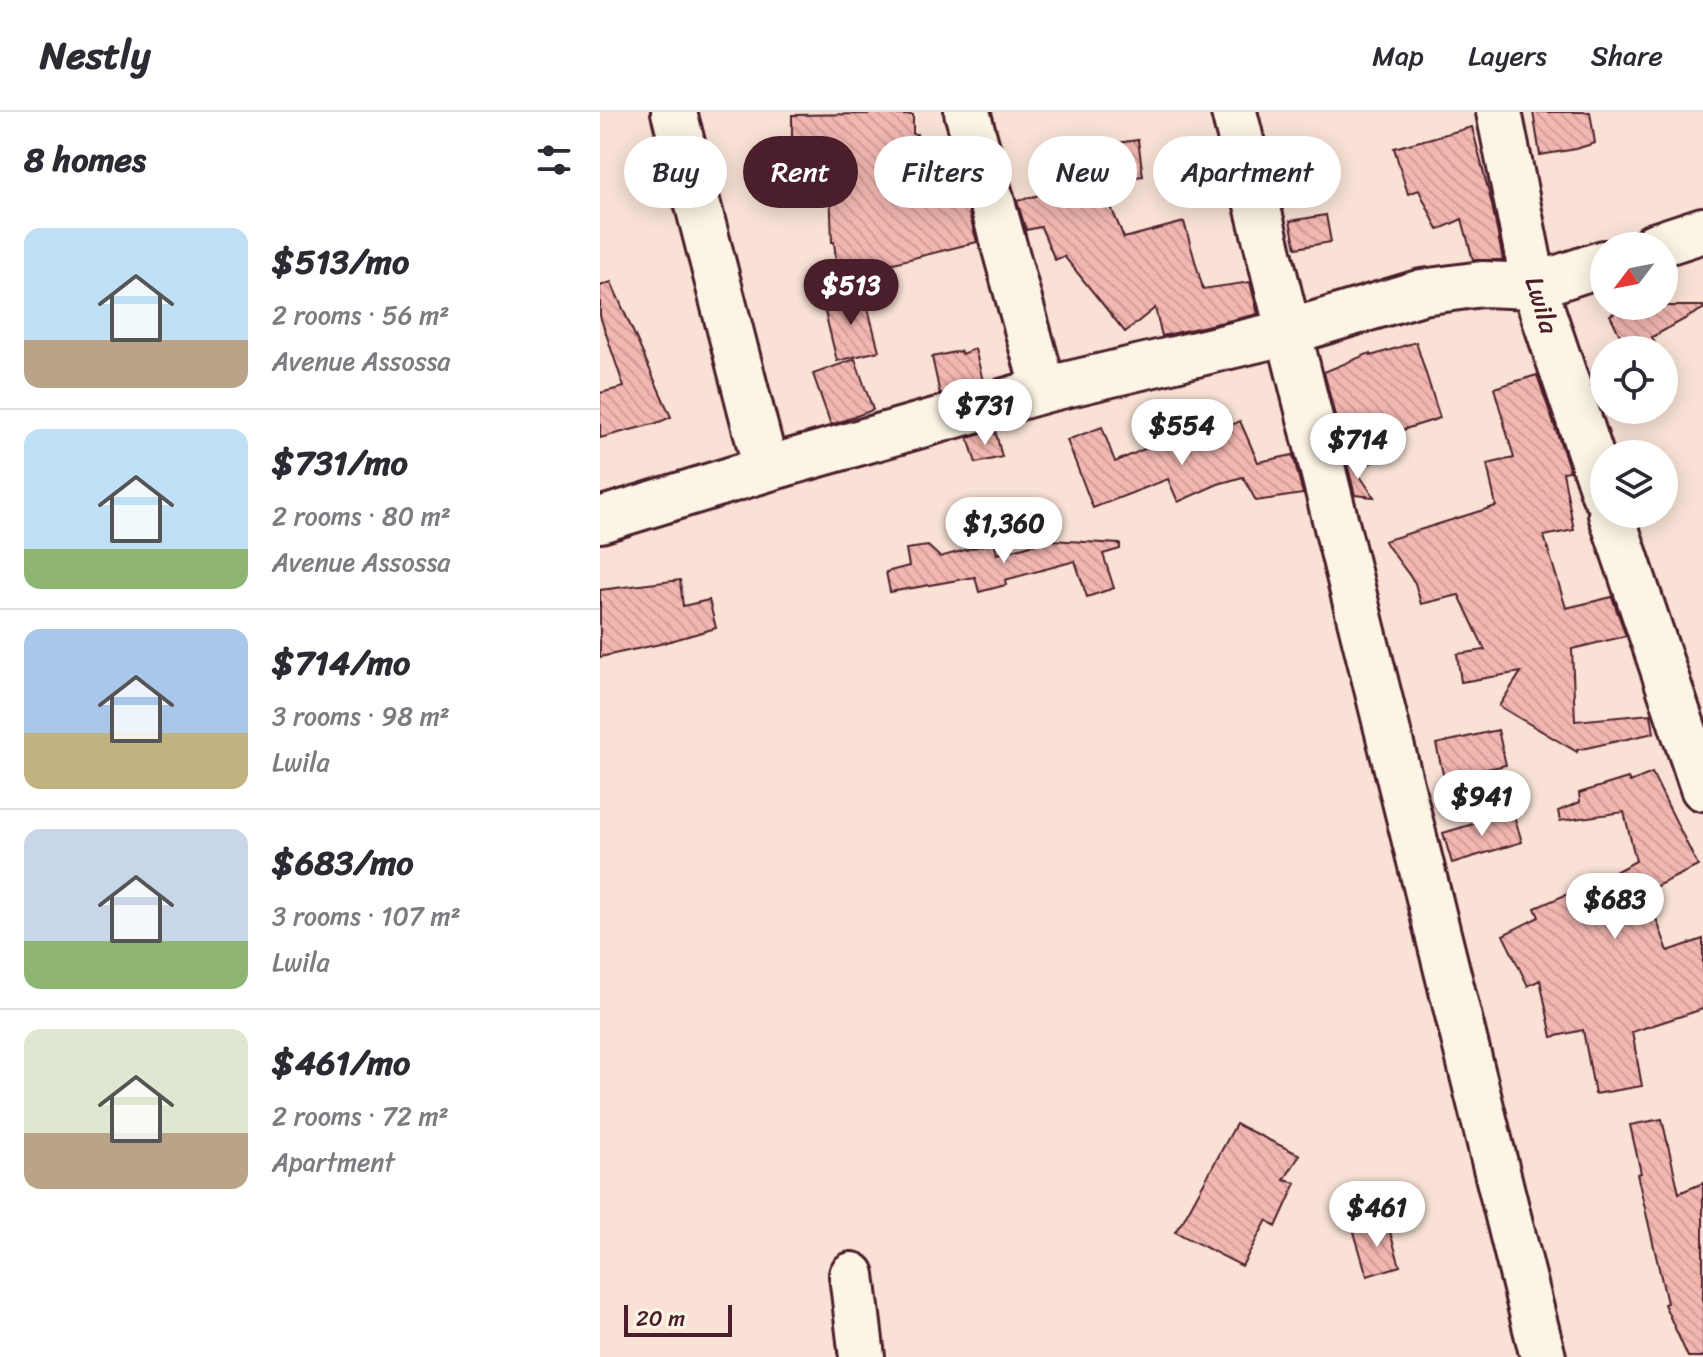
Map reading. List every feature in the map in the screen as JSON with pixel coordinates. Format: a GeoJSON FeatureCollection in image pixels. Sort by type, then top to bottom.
{"type":"FeatureCollection","features":[{"type":"Feature","properties":{"kind":"street"},"geometry":{"type":"LineString","coordinates":[[674,112],[766,469]]}},
{"type":"Feature","properties":{"kind":"street"},"geometry":{"type":"LineString","coordinates":[[967,112],[1044,390]]}},
{"type":"Feature","properties":{"kind":"street"},"geometry":{"type":"LineString","coordinates":[[1234,112],[1543,1357]]}},
{"type":"Feature","properties":{"kind":"street","name":"Lwila"},"geometry":{"type":"LineString","coordinates":[[1499,112],[1534,286],[1590,452]]}},
{"type":"Feature","properties":{"kind":"street"},"geometry":{"type":"LineString","coordinates":[[1678,238],[1703,230]]}},
{"type":"Feature","properties":{"kind":"street"},"geometry":{"type":"LineString","coordinates":[[600,520],[1044,390],[1289,332],[1422,292],[1482,284],[1534,286],[1590,268]]}},
{"type":"Feature","properties":{"kind":"street"},"geometry":{"type":"LineString","coordinates":[[1616,528],[1703,788]]}},
{"type":"Feature","properties":{"kind":"street"},"geometry":{"type":"LineString","coordinates":[[852,1275],[862,1357]]}},
{"type":"Feature","properties":{"kind":"building"},"geometry":{"type":"Polygon","coordinates":[[[898,112],[898,115],[913,115],[913,134],[917,134],[874,136],[874,208],[968,208],[977,242],[838,277],[831,208],[858,208],[858,136],[792,136],[792,115],[898,112]]]}},
{"type":"Feature","properties":{"kind":"building"},"geometry":{"type":"Polygon","coordinates":[[[1533,112],[1590,112],[1595,143],[1540,155],[1533,112]]]}},
{"type":"Feature","properties":{"kind":"building"},"geometry":{"type":"Polygon","coordinates":[[[1472,127],[1503,260],[1473,260],[1462,219],[1438,230],[1419,190],[1408,194],[1394,148],[1472,127]]]}},
{"type":"Feature","properties":{"kind":"building"},"geometry":{"type":"Polygon","coordinates":[[[1137,140],[1143,176],[1137,177],[1137,140]]]}},
{"type":"Feature","properties":{"kind":"building"},"geometry":{"type":"Polygon","coordinates":[[[1028,198],[1028,208],[1111,208],[1124,238],[1184,222],[1203,289],[1250,282],[1258,314],[1162,336],[1155,308],[1125,332],[1064,256],[1055,260],[1041,227],[1026,230],[1017,201],[1028,198]]]}},
{"type":"Feature","properties":{"kind":"building"},"geometry":{"type":"Polygon","coordinates":[[[1326,215],[1331,242],[1296,248],[1290,221],[1326,215]]]}},
{"type":"Feature","properties":{"kind":"building"},"geometry":{"type":"Polygon","coordinates":[[[611,282],[671,417],[600,438],[600,393],[624,387],[600,316],[600,286],[611,282]]]}},
{"type":"Feature","properties":{"kind":"building"},"geometry":{"type":"Polygon","coordinates":[[[864,293],[879,351],[837,361],[823,304],[864,293]]]}},
{"type":"Feature","properties":{"kind":"building"},"geometry":{"type":"Polygon","coordinates":[[[1678,306],[1703,306],[1703,309],[1654,336],[1620,336],[1612,320],[1678,320],[1678,306]]]}},
{"type":"Feature","properties":{"kind":"building"},"geometry":{"type":"Polygon","coordinates":[[[1416,342],[1440,418],[1380,437],[1387,457],[1357,468],[1334,412],[1324,372],[1370,353],[1371,356],[1416,342]]]}},
{"type":"Feature","properties":{"kind":"building"},"geometry":{"type":"Polygon","coordinates":[[[975,349],[983,381],[940,394],[932,357],[975,349]]]}},
{"type":"Feature","properties":{"kind":"building"},"geometry":{"type":"Polygon","coordinates":[[[855,359],[873,410],[831,425],[813,374],[855,359]]]}},
{"type":"Feature","properties":{"kind":"building"},"geometry":{"type":"Polygon","coordinates":[[[1537,375],[1570,471],[1563,472],[1574,530],[1544,536],[1566,608],[1612,597],[1626,636],[1572,649],[1575,721],[1651,714],[1654,733],[1577,752],[1499,706],[1521,672],[1461,682],[1457,654],[1485,650],[1459,595],[1421,604],[1415,583],[1384,541],[1496,506],[1487,464],[1514,458],[1494,388],[1537,375]]]}},
{"type":"Feature","properties":{"kind":"building"},"geometry":{"type":"Polygon","coordinates":[[[1240,421],[1258,462],[1293,455],[1303,494],[1256,501],[1243,477],[1218,484],[1178,502],[1168,479],[1093,508],[1067,440],[1102,427],[1115,462],[1185,431],[1191,444],[1240,421]]]}},
{"type":"Feature","properties":{"kind":"building"},"geometry":{"type":"Polygon","coordinates":[[[995,430],[1002,457],[976,463],[968,438],[995,430]]]}},
{"type":"Feature","properties":{"kind":"building"},"geometry":{"type":"Polygon","coordinates":[[[1344,452],[1374,497],[1355,495],[1344,452]]]}},
{"type":"Feature","properties":{"kind":"building"},"geometry":{"type":"Polygon","coordinates":[[[1050,540],[1120,544],[1120,549],[1103,554],[1114,588],[1087,597],[1075,561],[1005,580],[1006,585],[979,592],[975,577],[890,592],[886,572],[909,566],[906,549],[928,546],[940,557],[994,542],[997,554],[1050,540]]]}},
{"type":"Feature","properties":{"kind":"building"},"geometry":{"type":"Polygon","coordinates":[[[680,580],[683,606],[709,600],[716,628],[600,657],[600,590],[680,580]]]}},
{"type":"Feature","properties":{"kind":"building"},"geometry":{"type":"Polygon","coordinates":[[[1498,730],[1506,765],[1444,778],[1436,744],[1498,730]]]}},
{"type":"Feature","properties":{"kind":"building"},"geometry":{"type":"Polygon","coordinates":[[[1652,773],[1698,866],[1646,891],[1668,951],[1703,939],[1703,1009],[1632,1032],[1642,1086],[1595,1094],[1583,1030],[1552,1037],[1540,980],[1528,986],[1503,935],[1539,917],[1535,908],[1612,875],[1636,861],[1624,812],[1560,821],[1558,811],[1580,802],[1579,793],[1628,778],[1630,782],[1652,773]]]}},
{"type":"Feature","properties":{"kind":"building"},"geometry":{"type":"Polygon","coordinates":[[[1513,812],[1522,842],[1452,863],[1443,833],[1513,812]]]}},
{"type":"Feature","properties":{"kind":"building"},"geometry":{"type":"Polygon","coordinates":[[[1662,1119],[1679,1193],[1703,1183],[1703,1357],[1688,1357],[1664,1304],[1667,1303],[1637,1174],[1641,1173],[1630,1125],[1662,1119]]]}},
{"type":"Feature","properties":{"kind":"building"},"geometry":{"type":"Polygon","coordinates":[[[1236,1124],[1300,1155],[1284,1180],[1296,1183],[1276,1227],[1267,1220],[1242,1266],[1175,1232],[1236,1124]]]}},
{"type":"Feature","properties":{"kind":"building"},"geometry":{"type":"Polygon","coordinates":[[[1387,1222],[1400,1266],[1367,1276],[1354,1232],[1387,1222]]]}}]}
